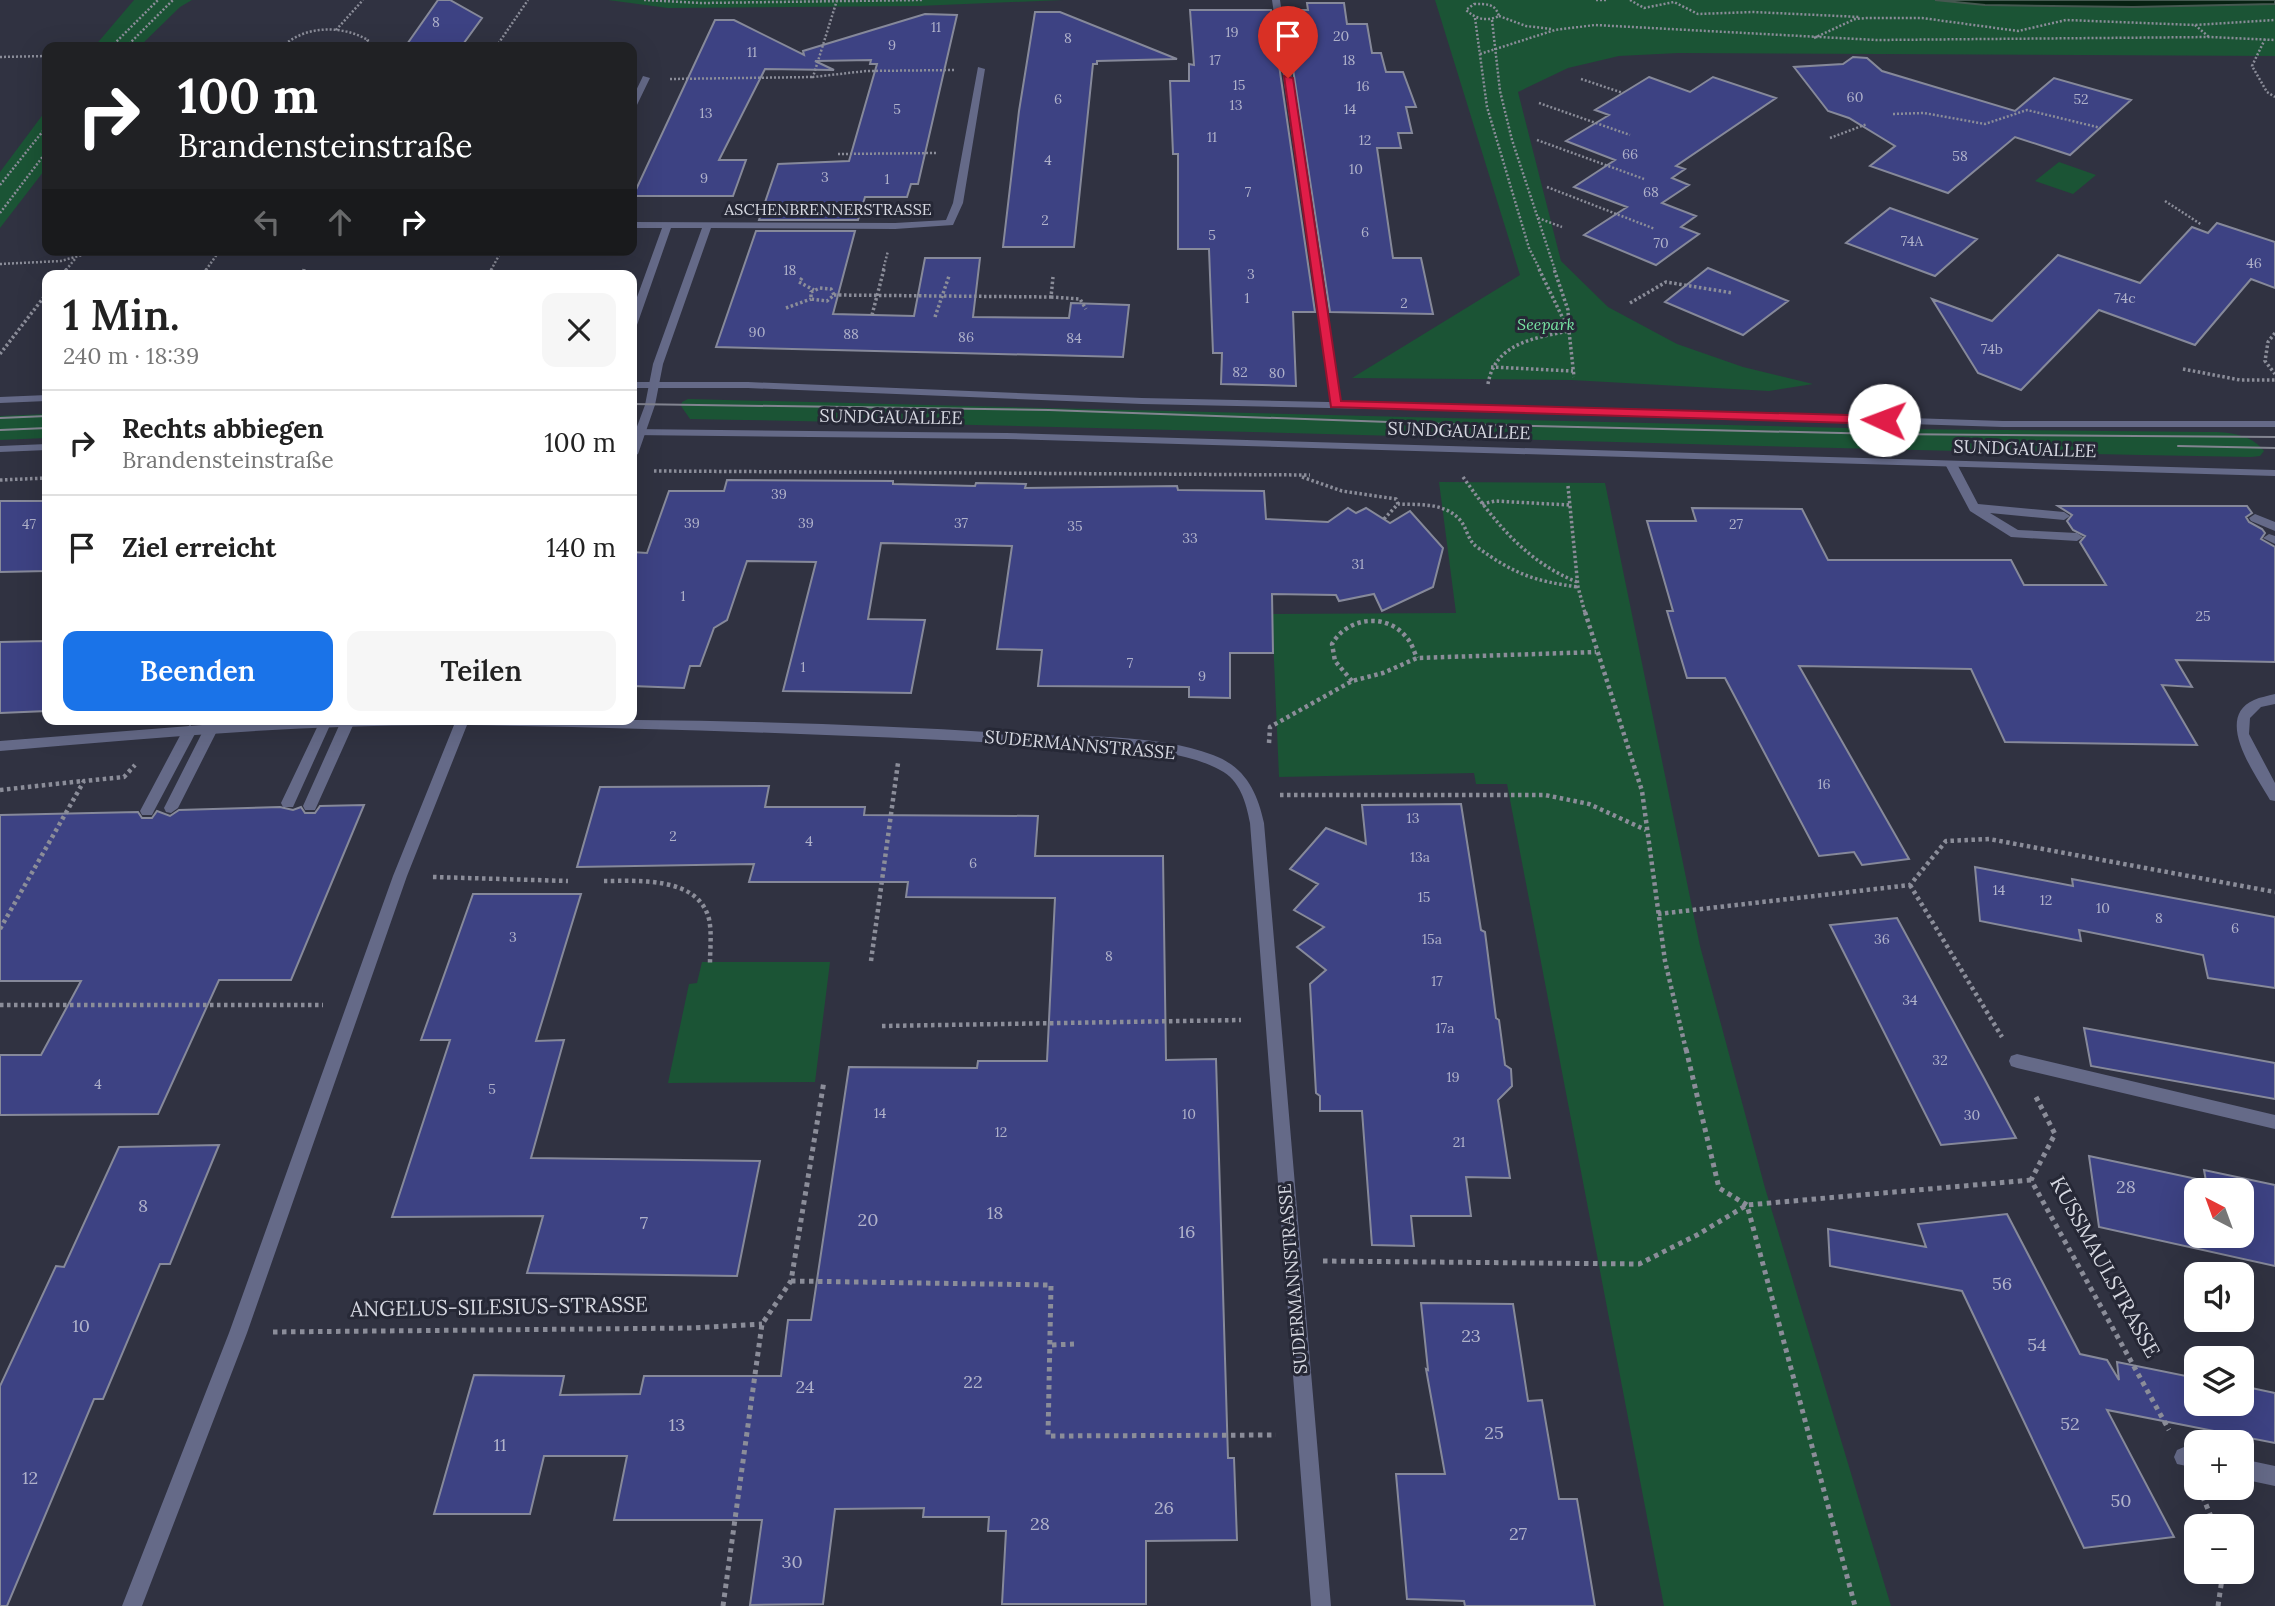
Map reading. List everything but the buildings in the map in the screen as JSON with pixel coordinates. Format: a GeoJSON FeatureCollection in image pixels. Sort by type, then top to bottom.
{"type":"FeatureCollection","features":[{"type":"Feature","properties":{"kind":"street"},"geometry":{"type":"LineString","coordinates":[[1276,0],[1336,405]]}},
{"type":"Feature","properties":{"kind":"street"},"geometry":{"type":"LineString","coordinates":[[967,153],[981,69]]}},
{"type":"Feature","properties":{"kind":"street"},"geometry":{"type":"LineString","coordinates":[[637,97],[646,78]]}},
{"type":"Feature","properties":{"kind":"street","name":"ASCHENBRENNERSTRASSE"},"geometry":{"type":"LineString","coordinates":[[637,225],[895,226],[950,223],[958,203],[967,153]]}},
{"type":"Feature","properties":{"kind":"street"},"geometry":{"type":"LineString","coordinates":[[637,311],[667,226]]}},
{"type":"Feature","properties":{"kind":"street","name":"ASCHENBRENNERSTRASSE"},"geometry":{"type":"LineString","coordinates":[[654,386],[658,364],[707,226]]}},
{"type":"Feature","properties":{"kind":"street","name":"SUNDGAUALLEE"},"geometry":{"type":"LineString","coordinates":[[637,386],[748,385],[1142,401],[2003,424],[2275,424]]}},
{"type":"Feature","properties":{"kind":"street"},"geometry":{"type":"LineString","coordinates":[[637,429],[654,386]]}},
{"type":"Feature","properties":{"kind":"street"},"geometry":{"type":"LineString","coordinates":[[0,400],[42,398]]}},
{"type":"Feature","properties":{"kind":"street","name":"SUNDGAUALLEE"},"geometry":{"type":"LineString","coordinates":[[637,432],[1006,436],[2275,473]]}},
{"type":"Feature","properties":{"kind":"street"},"geometry":{"type":"LineString","coordinates":[[0,449],[42,447]]}},
{"type":"Feature","properties":{"kind":"street"},"geometry":{"type":"LineString","coordinates":[[1951,464],[1974,508],[2015,534],[2077,537]]}},
{"type":"Feature","properties":{"kind":"street"},"geometry":{"type":"LineString","coordinates":[[1974,508],[2064,516]]}},
{"type":"Feature","properties":{"kind":"street"},"geometry":{"type":"LineString","coordinates":[[2255,518],[2273,535]]}},
{"type":"Feature","properties":{"kind":"street"},"geometry":{"type":"LineString","coordinates":[[2275,699],[2256,704],[2243,717],[2242,734],[2275,796]]}},
{"type":"Feature","properties":{"kind":"street","name":"SUDERMANNSTRASSE"},"geometry":{"type":"LineString","coordinates":[[637,724],[905,731],[1162,749],[1209,759],[1229,768],[1242,782],[1252,799],[1257,823],[1321,1606]]}},
{"type":"Feature","properties":{"kind":"street","name":"SUDERMANNSTRASSE"},"geometry":{"type":"LineString","coordinates":[[0,746],[158,732],[286,725]]}},
{"type":"Feature","properties":{"kind":"street"},"geometry":{"type":"LineString","coordinates":[[288,803],[323,725]]}},
{"type":"Feature","properties":{"kind":"street"},"geometry":{"type":"LineString","coordinates":[[310,806],[346,725]]}},
{"type":"Feature","properties":{"kind":"street"},"geometry":{"type":"LineString","coordinates":[[132,1606],[237,1333],[400,876],[461,725]]}},
{"type":"Feature","properties":{"kind":"street"},"geometry":{"type":"LineString","coordinates":[[171,808],[211,729]]}},
{"type":"Feature","properties":{"kind":"street"},"geometry":{"type":"LineString","coordinates":[[147,811],[190,730]]}},
{"type":"Feature","properties":{"kind":"street"},"geometry":{"type":"LineString","coordinates":[[2017,1061],[2275,1122]]}},
{"type":"Feature","properties":{"kind":"street"},"geometry":{"type":"LineString","coordinates":[[2254,1472],[2275,1476]]}},
{"type":"Feature","properties":{"kind":"path"},"geometry":{"type":"LineString","coordinates":[[116,42],[158,0]]}},
{"type":"Feature","properties":{"kind":"path"},"geometry":{"type":"LineString","coordinates":[[131,42],[173,0]]}},
{"type":"Feature","properties":{"kind":"path"},"geometry":{"type":"LineString","coordinates":[[336,30],[363,0]]}},
{"type":"Feature","properties":{"kind":"path"},"geometry":{"type":"LineString","coordinates":[[499,42],[528,0]]}},
{"type":"Feature","properties":{"kind":"path"},"geometry":{"type":"LineString","coordinates":[[644,0],[923,0]]}},
{"type":"Feature","properties":{"kind":"path"},"geometry":{"type":"LineString","coordinates":[[1471,0],[1474,4]]}},
{"type":"Feature","properties":{"kind":"path"},"geometry":{"type":"LineString","coordinates":[[1596,0],[1607,0]]}},
{"type":"Feature","properties":{"kind":"path"},"geometry":{"type":"LineString","coordinates":[[1630,0],[1644,8],[1674,2],[1698,14],[1753,12],[1922,18],[2018,31],[2076,19],[2194,25],[2275,20]]}},
{"type":"Feature","properties":{"kind":"path"},"geometry":{"type":"LineString","coordinates":[[813,77],[836,1]]}},
{"type":"Feature","properties":{"kind":"path"},"geometry":{"type":"LineString","coordinates":[[1489,2],[1497,9],[1499,16],[1492,20],[1475,18],[1466,10],[1474,4],[1489,2]]}},
{"type":"Feature","properties":{"kind":"path"},"geometry":{"type":"LineString","coordinates":[[152,7],[166,7]]}},
{"type":"Feature","properties":{"kind":"path"},"geometry":{"type":"LineString","coordinates":[[1499,16],[1526,26],[1555,30]]}},
{"type":"Feature","properties":{"kind":"path"},"geometry":{"type":"LineString","coordinates":[[1475,18],[1487,107],[1529,248],[1569,331]]}},
{"type":"Feature","properties":{"kind":"path"},"geometry":{"type":"LineString","coordinates":[[1813,38],[1855,19],[1867,18]]}},
{"type":"Feature","properties":{"kind":"path"},"geometry":{"type":"LineString","coordinates":[[1492,20],[1500,90],[1537,218],[1569,310],[1574,377]]}},
{"type":"Feature","properties":{"kind":"path"},"geometry":{"type":"LineString","coordinates":[[1480,54],[1555,30],[1595,25],[1813,38],[2210,37],[2275,40]]}},
{"type":"Feature","properties":{"kind":"path"},"geometry":{"type":"LineString","coordinates":[[2194,25],[2210,37]]}},
{"type":"Feature","properties":{"kind":"path"},"geometry":{"type":"LineString","coordinates":[[286,42],[306,34],[336,30],[350,30],[368,40],[367,42]]}},
{"type":"Feature","properties":{"kind":"path"},"geometry":{"type":"LineString","coordinates":[[2018,31],[2027,39]]}},
{"type":"Feature","properties":{"kind":"path"},"geometry":{"type":"LineString","coordinates":[[2265,39],[2252,66],[2267,92],[2275,97]]}},
{"type":"Feature","properties":{"kind":"path"},"geometry":{"type":"LineString","coordinates":[[0,57],[42,56]]}},
{"type":"Feature","properties":{"kind":"path"},"geometry":{"type":"LineString","coordinates":[[646,78],[813,77],[866,71],[981,69]]}},
{"type":"Feature","properties":{"kind":"path"},"geometry":{"type":"LineString","coordinates":[[1581,79],[1623,93]]}},
{"type":"Feature","properties":{"kind":"path"},"geometry":{"type":"LineString","coordinates":[[1539,103],[1629,135]]}},
{"type":"Feature","properties":{"kind":"path"},"geometry":{"type":"LineString","coordinates":[[1893,114],[1924,113],[1953,121],[1985,124],[2027,110],[2102,128]]}},
{"type":"Feature","properties":{"kind":"path"},"geometry":{"type":"LineString","coordinates":[[1830,138],[1867,124]]}},
{"type":"Feature","properties":{"kind":"path"},"geometry":{"type":"LineString","coordinates":[[0,185],[42,132]]}},
{"type":"Feature","properties":{"kind":"path"},"geometry":{"type":"LineString","coordinates":[[1536,140],[1644,179]]}},
{"type":"Feature","properties":{"kind":"path"},"geometry":{"type":"LineString","coordinates":[[838,154],[967,153]]}},
{"type":"Feature","properties":{"kind":"path"},"geometry":{"type":"LineString","coordinates":[[0,213],[42,158]]}},
{"type":"Feature","properties":{"kind":"path"},"geometry":{"type":"LineString","coordinates":[[1547,187],[1655,229]]}},
{"type":"Feature","properties":{"kind":"path"},"geometry":{"type":"LineString","coordinates":[[2165,201],[2202,225]]}},
{"type":"Feature","properties":{"kind":"path"},"geometry":{"type":"LineString","coordinates":[[1537,218],[1562,227]]}},
{"type":"Feature","properties":{"kind":"path"},"geometry":{"type":"LineString","coordinates":[[872,315],[895,226]]}},
{"type":"Feature","properties":{"kind":"path"},"geometry":{"type":"LineString","coordinates":[[0,264],[81,256]]}},
{"type":"Feature","properties":{"kind":"path"},"geometry":{"type":"LineString","coordinates":[[66,270],[75,258]]}},
{"type":"Feature","properties":{"kind":"path"},"geometry":{"type":"LineString","coordinates":[[935,317],[949,276]]}},
{"type":"Feature","properties":{"kind":"path"},"geometry":{"type":"LineString","coordinates":[[1051,297],[1053,277]]}},
{"type":"Feature","properties":{"kind":"path"},"geometry":{"type":"LineString","coordinates":[[802,278],[799,282],[814,290],[826,288],[834,295]]}},
{"type":"Feature","properties":{"kind":"path"},"geometry":{"type":"LineString","coordinates":[[1630,303],[1666,282],[1715,288],[1732,293]]}},
{"type":"Feature","properties":{"kind":"path"},"geometry":{"type":"LineString","coordinates":[[811,299],[811,292],[814,290]]}},
{"type":"Feature","properties":{"kind":"path"},"geometry":{"type":"LineString","coordinates":[[786,308],[811,299],[827,301],[834,295],[876,295],[1051,297],[1080,299],[1086,309]]}},
{"type":"Feature","properties":{"kind":"path"},"geometry":{"type":"LineString","coordinates":[[0,354],[42,299]]}},
{"type":"Feature","properties":{"kind":"path"},"geometry":{"type":"LineString","coordinates":[[1488,388],[1488,371],[1498,356],[1525,341],[1569,331]]}},
{"type":"Feature","properties":{"kind":"path"},"geometry":{"type":"LineString","coordinates":[[2183,369],[2194,369],[2232,379],[2275,377],[2265,361],[2268,342],[2275,333]]}},
{"type":"Feature","properties":{"kind":"path"},"geometry":{"type":"LineString","coordinates":[[1491,367],[1573,371]]}},
{"type":"Feature","properties":{"kind":"path"},"geometry":{"type":"LineString","coordinates":[[644,471],[1312,475]]}},
{"type":"Feature","properties":{"kind":"path"},"geometry":{"type":"LineString","coordinates":[[1474,474],[1461,474],[1497,525],[1521,550],[1553,574],[1578,584]]}},
{"type":"Feature","properties":{"kind":"path"},"geometry":{"type":"LineString","coordinates":[[1298,475],[1342,491],[1396,499],[1398,504]]}},
{"type":"Feature","properties":{"kind":"path"},"geometry":{"type":"LineString","coordinates":[[0,480],[42,478]]}},
{"type":"Feature","properties":{"kind":"path"},"geometry":{"type":"LineString","coordinates":[[1568,486],[1578,584],[1596,652],[1642,792],[1665,961],[1718,1188],[1747,1205],[1855,1606]]}},
{"type":"Feature","properties":{"kind":"path"},"geometry":{"type":"LineString","coordinates":[[1482,504],[1494,501],[1569,505]]}},
{"type":"Feature","properties":{"kind":"path"},"geometry":{"type":"LineString","coordinates":[[1384,519],[1398,504],[1435,505],[1460,520],[1474,545],[1520,574],[1540,582],[1578,584]]}},
{"type":"Feature","properties":{"kind":"path"},"geometry":{"type":"LineString","coordinates":[[1352,681],[1333,659],[1332,640],[1341,627],[1362,620],[1378,621],[1402,632],[1414,647],[1417,658]]}},
{"type":"Feature","properties":{"kind":"path"},"geometry":{"type":"LineString","coordinates":[[1269,743],[1270,727],[1352,681],[1383,673],[1417,658],[1596,652]]}},
{"type":"Feature","properties":{"kind":"path"},"geometry":{"type":"LineString","coordinates":[[872,961],[905,731]]}},
{"type":"Feature","properties":{"kind":"path"},"geometry":{"type":"LineString","coordinates":[[0,790],[124,777],[148,751],[158,732]]}},
{"type":"Feature","properties":{"kind":"path"},"geometry":{"type":"LineString","coordinates":[[0,929],[84,781]]}},
{"type":"Feature","properties":{"kind":"path"},"geometry":{"type":"LineString","coordinates":[[1252,799],[1292,794],[1528,793],[1565,796],[1601,808],[1647,830]]}},
{"type":"Feature","properties":{"kind":"path"},"geometry":{"type":"LineString","coordinates":[[1658,914],[1910,885],[1946,841],[1989,839],[2275,892]]}},
{"type":"Feature","properties":{"kind":"path"},"geometry":{"type":"LineString","coordinates":[[400,876],[568,881]]}},
{"type":"Feature","properties":{"kind":"path"},"geometry":{"type":"LineString","coordinates":[[604,881],[682,888],[695,895],[702,902],[709,920],[710,962]]}},
{"type":"Feature","properties":{"kind":"path","name":"KUSSMAULSTRASSE"},"geometry":{"type":"LineString","coordinates":[[1910,885],[2017,1061],[2055,1134],[2031,1180],[2184,1448]]}},
{"type":"Feature","properties":{"kind":"path"},"geometry":{"type":"LineString","coordinates":[[0,1005],[355,1005]]}},
{"type":"Feature","properties":{"kind":"path"},"geometry":{"type":"LineString","coordinates":[[882,1026],[1273,1020]]}},
{"type":"Feature","properties":{"kind":"path"},"geometry":{"type":"LineString","coordinates":[[723,1606],[762,1324],[791,1281],[824,1081]]}},
{"type":"Feature","properties":{"kind":"path"},"geometry":{"type":"LineString","coordinates":[[1291,1261],[1639,1264],[1697,1235],[1747,1205],[2031,1180]]}},
{"type":"Feature","properties":{"kind":"path"},"geometry":{"type":"LineString","coordinates":[[791,1281],[1051,1285],[1052,1345],[1048,1436],[1305,1434]]}},
{"type":"Feature","properties":{"kind":"path","name":"ANGELUS-SILESIUS-STRASSE"},"geometry":{"type":"LineString","coordinates":[[237,1333],[693,1328],[762,1324]]}},
{"type":"Feature","properties":{"kind":"path"},"geometry":{"type":"LineString","coordinates":[[1052,1345],[1074,1344]]}},
{"type":"Feature","properties":{"kind":"path"},"geometry":{"type":"LineString","coordinates":[[2218,1606],[2221,1584]]}},
{"type":"Feature","properties":{"kind":"green space"},"geometry":{"type":"Polygon","coordinates":[[[134,0],[192,0],[180,7],[144,42],[98,42],[134,0]]]}},
{"type":"Feature","properties":{"kind":"green space"},"geometry":{"type":"Polygon","coordinates":[[[608,0],[1063,0],[918,6],[668,8],[608,0]]]}},
{"type":"Feature","properties":{"kind":"green space","name":"Seepark"},"geometry":{"type":"Polygon","coordinates":[[[1435,0],[1935,0],[1985,5],[2133,7],[2275,4],[2275,56],[1678,53],[1619,56],[1568,68],[1518,92],[1561,261],[1608,307],[1677,344],[1743,367],[1813,384],[1769,391],[1571,380],[1352,378],[1520,275],[1435,0]]]}},
{"type":"Feature","properties":{"kind":"green space"},"geometry":{"type":"Polygon","coordinates":[[[42,116],[42,173],[0,228],[0,172],[42,116]]]}},
{"type":"Feature","properties":{"kind":"green space"},"geometry":{"type":"Polygon","coordinates":[[[2059,162],[2096,175],[2073,194],[2035,181],[2059,162]]]}},
{"type":"Feature","properties":{"kind":"green space"},"geometry":{"type":"Polygon","coordinates":[[[688,399],[1886,429],[2217,432],[2246,438],[2264,451],[2260,456],[2251,457],[690,419],[681,406],[682,402],[688,399]]]}},
{"type":"Feature","properties":{"kind":"green space"},"geometry":{"type":"Polygon","coordinates":[[[42,414],[42,438],[0,440],[0,416],[42,414]]]}},
{"type":"Feature","properties":{"kind":"green space"},"geometry":{"type":"Polygon","coordinates":[[[1439,482],[1605,483],[1700,946],[1765,1188],[1891,1606],[1664,1606],[1507,784],[1476,784],[1474,773],[1279,777],[1272,614],[1456,613],[1439,482]]]}},
{"type":"Feature","properties":{"kind":"green space"},"geometry":{"type":"Polygon","coordinates":[[[702,962],[830,962],[815,1082],[668,1083],[689,984],[697,983],[702,962]]]}},
{"type":"Feature","properties":{"kind":"shaded area"},"geometry":{"type":"Polygon","coordinates":[[[1935,0],[2275,0],[2275,4],[2133,7],[1985,5],[1935,0]]]}},
{"type":"Feature","properties":{"kind":"tram line"},"geometry":{"type":"LineString","coordinates":[[637,404],[1049,410],[1445,424],[1882,434],[2275,437]]}},
{"type":"Feature","properties":{"kind":"tram line"},"geometry":{"type":"LineString","coordinates":[[0,418],[42,416]]}},
{"type":"Feature","properties":{"kind":"tram line"},"geometry":{"type":"LineString","coordinates":[[0,430],[42,428]]}},
{"type":"Feature","properties":{"kind":"tram line"},"geometry":{"type":"LineString","coordinates":[[2178,446],[2275,448]]}},
{"type":"Feature","properties":{"kind":"route"},"geometry":{"type":"LineString","coordinates":[[1288,78],[1336,405],[1884,420]]}}]}
